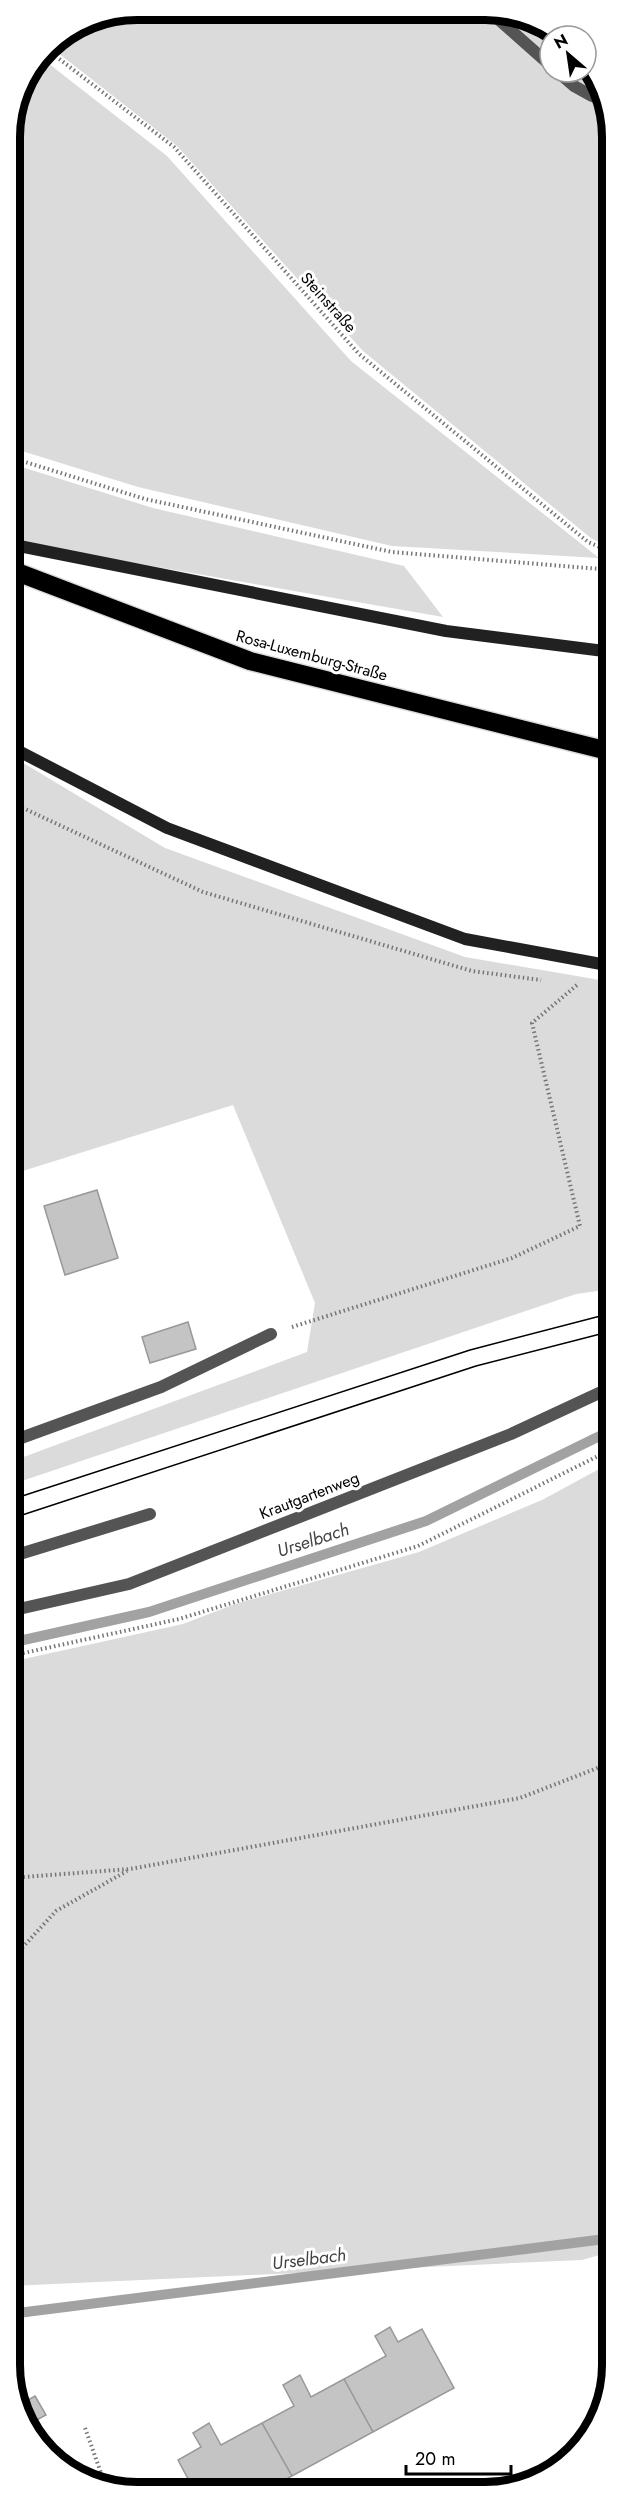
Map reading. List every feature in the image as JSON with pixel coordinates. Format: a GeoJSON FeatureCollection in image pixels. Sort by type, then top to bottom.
{"type":"FeatureCollection","features":[{"type":"Feature","properties":{"kind":"highway","name":"Rosa-Luxemburg-Straße"},"geometry":{"type":"LineString","coordinates":[[20,573],[250,661],[602,749]]}},
{"type":"Feature","properties":{"kind":"main road"},"geometry":{"type":"LineString","coordinates":[[20,546],[447,631],[602,651]]}},
{"type":"Feature","properties":{"kind":"main road"},"geometry":{"type":"LineString","coordinates":[[20,752],[167,828],[465,939],[602,964]]}},
{"type":"Feature","properties":{"kind":"street"},"geometry":{"type":"LineString","coordinates":[[499,20],[538,54]]}},
{"type":"Feature","properties":{"kind":"street"},"geometry":{"type":"LineString","coordinates":[[572,84],[592,96],[594,93]]}},
{"type":"Feature","properties":{"kind":"street"},"geometry":{"type":"LineString","coordinates":[[20,1438],[161,1387],[271,1334]]}},
{"type":"Feature","properties":{"kind":"street","name":"Krautgartenweg"},"geometry":{"type":"LineString","coordinates":[[20,1609],[129,1584],[511,1434],[602,1392]]}},
{"type":"Feature","properties":{"kind":"street"},"geometry":{"type":"LineString","coordinates":[[20,1554],[150,1514]]}},
{"type":"Feature","properties":{"kind":"path","name":"Steinstraße"},"geometry":{"type":"LineString","coordinates":[[53,54],[174,147],[359,354],[588,542],[602,548]]}},
{"type":"Feature","properties":{"kind":"path"},"geometry":{"type":"LineString","coordinates":[[20,460],[145,499],[392,552],[602,569]]}},
{"type":"Feature","properties":{"kind":"path"},"geometry":{"type":"LineString","coordinates":[[20,807],[203,892],[472,971],[542,980]]}},
{"type":"Feature","properties":{"kind":"path"},"geometry":{"type":"LineString","coordinates":[[566,984],[589,987]]}},
{"type":"Feature","properties":{"kind":"path"},"geometry":{"type":"LineString","coordinates":[[271,1334],[512,1258],[580,1226],[532,1023],[578,985]]}},
{"type":"Feature","properties":{"kind":"path"},"geometry":{"type":"LineString","coordinates":[[20,1654],[179,1619],[417,1546],[602,1454]]}},
{"type":"Feature","properties":{"kind":"path"},"geometry":{"type":"LineString","coordinates":[[20,1877],[130,1869],[520,1798],[602,1766]]}},
{"type":"Feature","properties":{"kind":"path"},"geometry":{"type":"LineString","coordinates":[[20,1950],[56,1911],[130,1869]]}},
{"type":"Feature","properties":{"kind":"path"},"geometry":{"type":"LineString","coordinates":[[85,2428],[102,2476]]}},
{"type":"Feature","properties":{"kind":"shaded area"},"geometry":{"type":"Polygon","coordinates":[[[128,20],[501,20],[538,32],[538,84],[590,84],[602,121],[602,543],[592,539],[363,351],[177,146],[56,51],[71,39],[91,28],[128,20]]]}},
{"type":"Feature","properties":{"kind":"shaded area"},"geometry":{"type":"Polygon","coordinates":[[[46,62],[167,156],[351,361],[599,558],[392,546],[138,487],[20,450],[20,121],[28,91],[46,62]]]}},
{"type":"Feature","properties":{"kind":"shaded area"},"geometry":{"type":"Polygon","coordinates":[[[20,466],[153,508],[404,566],[443,617],[20,543],[20,466]]]}},
{"type":"Feature","properties":{"kind":"shaded area"},"geometry":{"type":"Polygon","coordinates":[[[20,761],[165,848],[465,957],[602,980],[602,1290],[576,1294],[20,1482],[20,1458],[307,1352],[315,1303],[233,1105],[20,1172],[20,761]]]}},
{"type":"Feature","properties":{"kind":"shaded area"},"geometry":{"type":"Polygon","coordinates":[[[602,1467],[602,2254],[582,2260],[20,2286],[20,1660],[183,1624],[235,1604],[419,1552],[542,1500],[602,1467]]]}},
{"type":"Feature","properties":{"kind":"building"},"geometry":{"type":"Polygon","coordinates":[[[97,1190],[118,1258],[65,1275],[44,1206],[97,1190]]]}},
{"type":"Feature","properties":{"kind":"building"},"geometry":{"type":"Polygon","coordinates":[[[188,1322],[196,1349],[150,1363],[142,1337],[188,1322]]]}},
{"type":"Feature","properties":{"kind":"building"},"geometry":{"type":"Polygon","coordinates":[[[390,2327],[398,2342],[422,2329],[454,2388],[373,2432],[344,2379],[386,2356],[375,2336],[390,2327]]]}},
{"type":"Feature","properties":{"kind":"building"},"geometry":{"type":"Polygon","coordinates":[[[300,2375],[311,2397],[344,2379],[373,2432],[292,2476],[262,2423],[294,2406],[283,2385],[300,2375]]]}},
{"type":"Feature","properties":{"kind":"building"},"geometry":{"type":"Polygon","coordinates":[[[35,2396],[46,2415],[35,2421],[26,2401],[35,2396]]]}},
{"type":"Feature","properties":{"kind":"building"},"geometry":{"type":"Polygon","coordinates":[[[209,2423],[221,2445],[262,2423],[292,2476],[281,2482],[190,2482],[178,2460],[201,2447],[193,2433],[209,2423]]]}},
{"type":"Feature","properties":{"kind":"waterway","name":"Urselbach"},"geometry":{"type":"LineString","coordinates":[[20,1641],[149,1612],[426,1521],[602,1435]]}},
{"type":"Feature","properties":{"kind":"waterway","name":"Urselbach"},"geometry":{"type":"LineString","coordinates":[[20,2313],[602,2239]]}},
{"type":"Feature","properties":{"kind":"tram line"},"geometry":{"type":"LineString","coordinates":[[20,1497],[470,1350],[602,1316]]}},
{"type":"Feature","properties":{"kind":"tram line"},"geometry":{"type":"LineString","coordinates":[[20,1516],[476,1366],[602,1334]]}}]}
